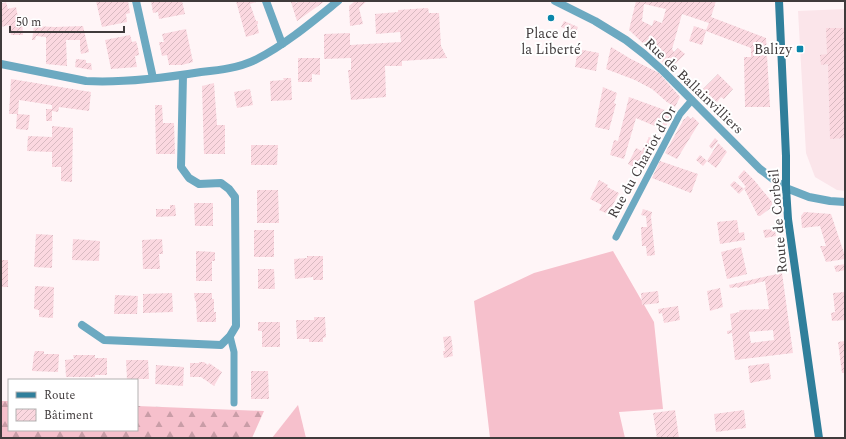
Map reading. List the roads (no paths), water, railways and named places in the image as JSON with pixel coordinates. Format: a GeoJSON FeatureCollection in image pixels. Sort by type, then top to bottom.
{"type":"FeatureCollection","features":[{"type":"Feature","properties":{"kind":"main road","name":"Route de Corbeil"},"geometry":{"type":"LineString","coordinates":[[779,1],[788,219],[819,438]]}},
{"type":"Feature","properties":{"kind":"street"},"geometry":{"type":"LineString","coordinates":[[136,1],[153,78]]}},
{"type":"Feature","properties":{"kind":"street"},"geometry":{"type":"LineString","coordinates":[[266,1],[282,44]]}},
{"type":"Feature","properties":{"kind":"street"},"geometry":{"type":"LineString","coordinates":[[1,64],[86,81],[100,82],[183,75],[241,65],[256,59],[282,44],[338,1]]}},
{"type":"Feature","properties":{"kind":"street","name":"Rue de Ballainvilliers"},"geometry":{"type":"LineString","coordinates":[[555,1],[595,21],[626,40],[662,70],[760,169],[786,188],[809,197],[845,202]]}},
{"type":"Feature","properties":{"kind":"street"},"geometry":{"type":"LineString","coordinates":[[82,325],[104,340],[221,345],[230,336],[236,326],[235,197],[229,189],[221,183],[199,184],[189,178],[181,167],[183,75]]}},
{"type":"Feature","properties":{"kind":"lane","name":"Rue du Chariot d'Or"},"geometry":{"type":"LineString","coordinates":[[616,237],[680,114],[692,100]]}},
{"type":"Feature","properties":{"kind":"lane"},"geometry":{"type":"LineString","coordinates":[[230,336],[234,352],[234,403]]}},
{"type":"Feature","properties":{"kind":"place","name":"Place de la Liberté"},"geometry":{"type":"Point","coordinates":[551,18]}},
{"type":"Feature","properties":{"kind":"place","name":"Balizy"},"geometry":{"type":"Point","coordinates":[800,49]}}]}
